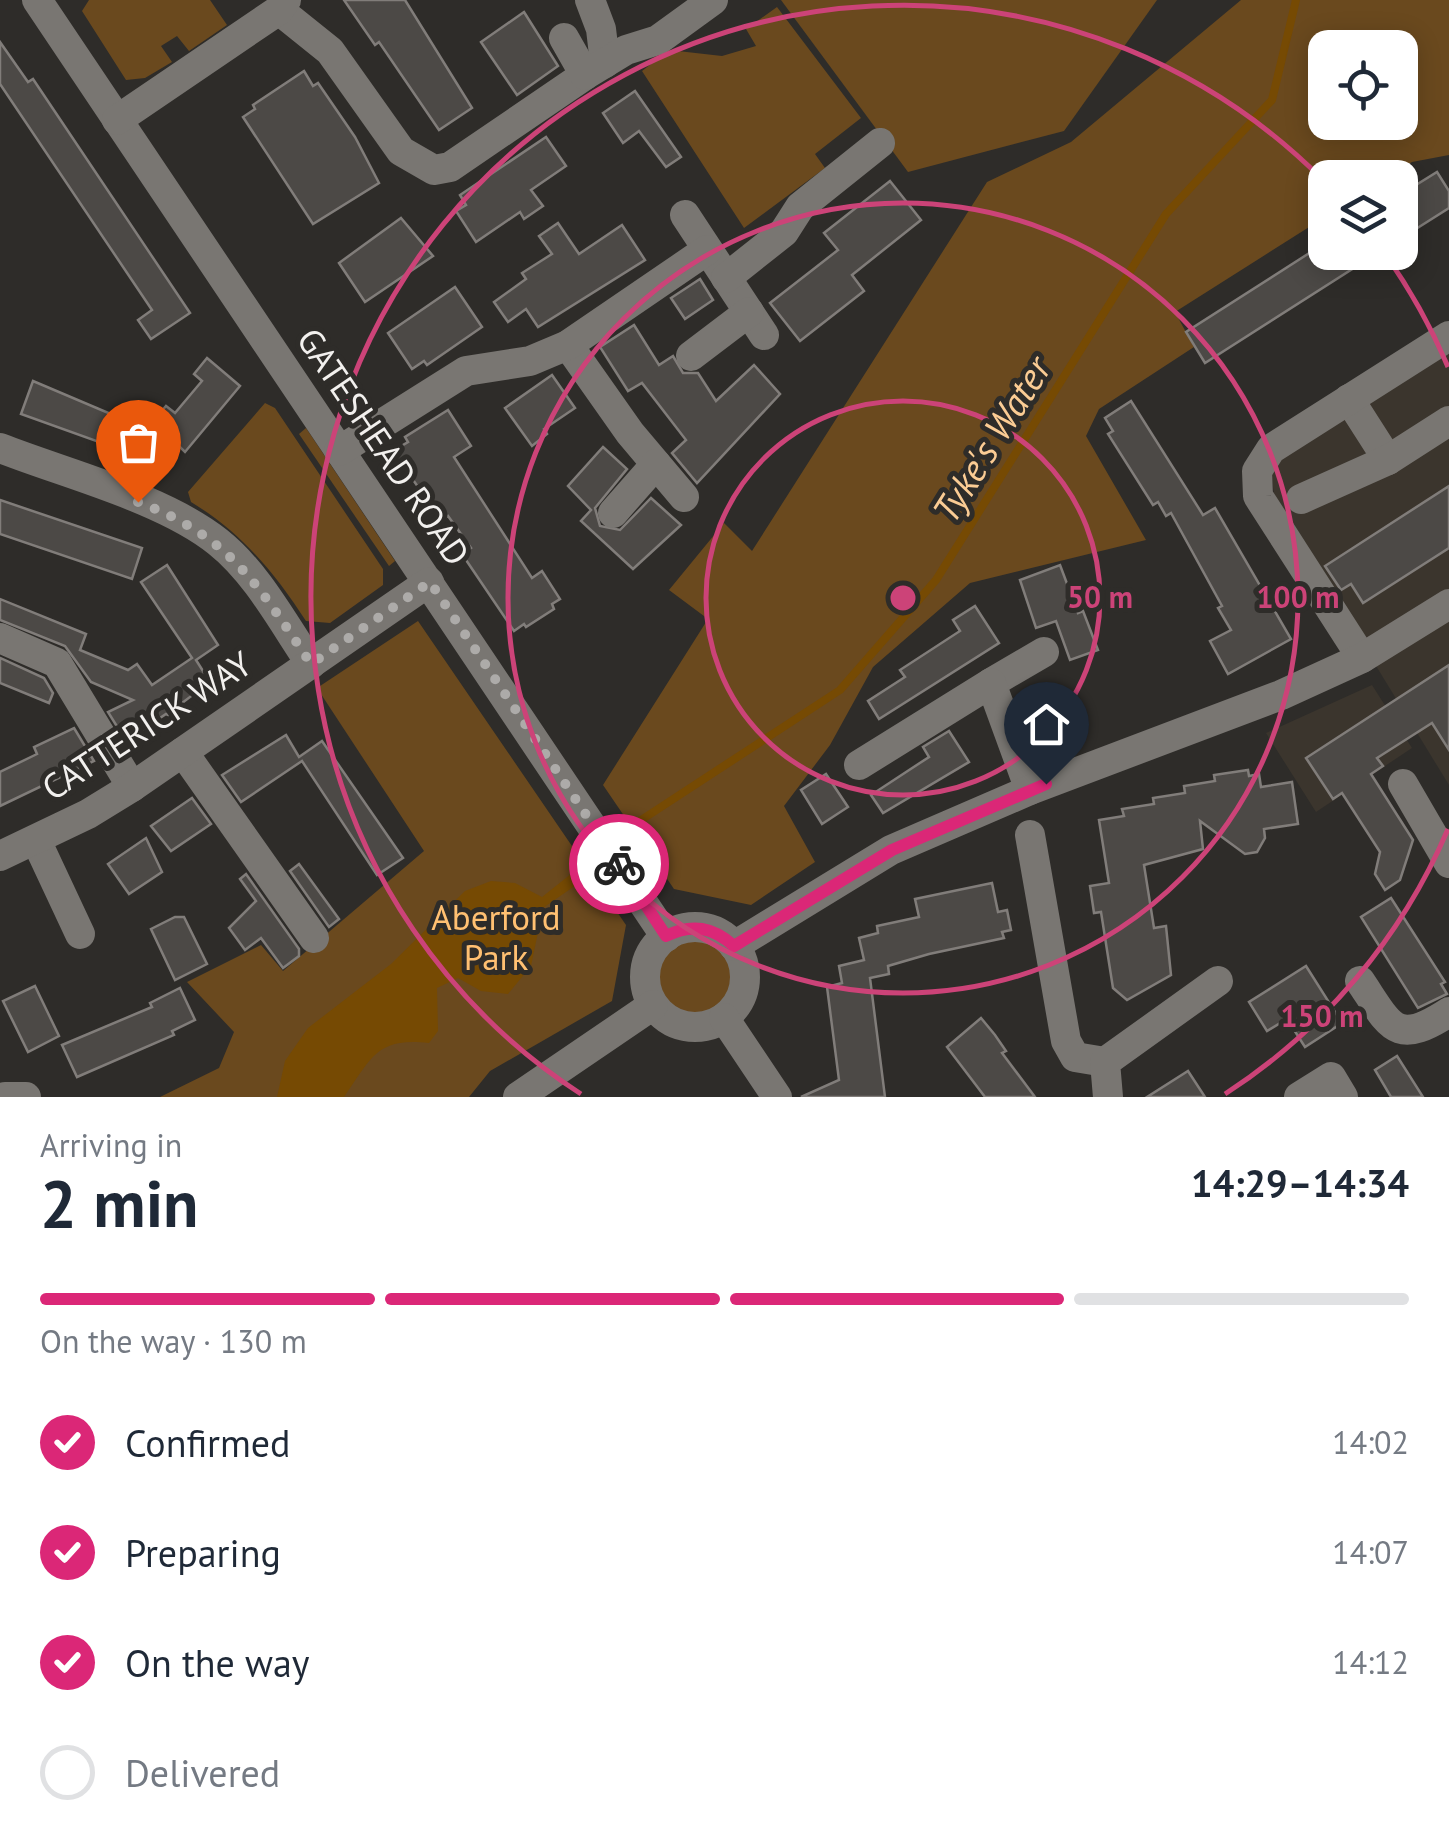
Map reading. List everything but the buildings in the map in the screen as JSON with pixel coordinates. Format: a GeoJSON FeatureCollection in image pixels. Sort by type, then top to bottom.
{"type":"FeatureCollection","features":[{"type":"Feature","properties":{"kind":"street","name":"GATESHEAD ROAD"},"geometry":{"type":"LineString","coordinates":[[37,0],[666,936]]}},
{"type":"Feature","properties":{"kind":"street"},"geometry":{"type":"LineString","coordinates":[[590,0],[601,29],[595,69]]}},
{"type":"Feature","properties":{"kind":"street"},"geometry":{"type":"LineString","coordinates":[[117,120],[282,5],[330,51],[400,152],[434,170],[450,167],[626,50],[658,40],[712,0]]}},
{"type":"Feature","properties":{"kind":"street"},"geometry":{"type":"LineString","coordinates":[[564,38],[595,69]]}},
{"type":"Feature","properties":{"kind":"street"},"geometry":{"type":"LineString","coordinates":[[726,278],[784,232],[800,206],[880,144]]}},
{"type":"Feature","properties":{"kind":"street"},"geometry":{"type":"LineString","coordinates":[[685,215],[756,323],[691,356]]}},
{"type":"Feature","properties":{"kind":"street"},"geometry":{"type":"LineString","coordinates":[[339,451],[466,372],[530,361],[568,345],[707,250]]}},
{"type":"Feature","properties":{"kind":"street"},"geometry":{"type":"LineString","coordinates":[[1362,658],[1258,496],[1257,471],[1271,448],[1449,336]]}},
{"type":"Feature","properties":{"kind":"street"},"geometry":{"type":"LineString","coordinates":[[568,345],[684,496]]}},
{"type":"Feature","properties":{"kind":"street"},"geometry":{"type":"LineString","coordinates":[[1350,399],[1388,460]]}},
{"type":"Feature","properties":{"kind":"street"},"geometry":{"type":"LineString","coordinates":[[1301,499],[1388,460],[1449,421]]}},
{"type":"Feature","properties":{"kind":"street"},"geometry":{"type":"LineString","coordinates":[[0,448],[168,513],[218,542],[256,582],[311,664]]}},
{"type":"Feature","properties":{"kind":"street"},"geometry":{"type":"LineString","coordinates":[[613,513],[656,464]]}},
{"type":"Feature","properties":{"kind":"street","name":"CATTERICK WAY"},"geometry":{"type":"LineString","coordinates":[[0,856],[132,788],[430,582]]}},
{"type":"Feature","properties":{"kind":"street"},"geometry":{"type":"LineString","coordinates":[[734,946],[892,850],[1030,790],[1281,694],[1362,658],[1449,604]]}},
{"type":"Feature","properties":{"kind":"street"},"geometry":{"type":"LineString","coordinates":[[0,638],[57,663],[132,788]]}},
{"type":"Feature","properties":{"kind":"street"},"geometry":{"type":"LineString","coordinates":[[858,766],[1044,652]]}},
{"type":"Feature","properties":{"kind":"street"},"geometry":{"type":"LineString","coordinates":[[991,683],[1030,790]]}},
{"type":"Feature","properties":{"kind":"street"},"geometry":{"type":"LineString","coordinates":[[183,752],[314,938]]}},
{"type":"Feature","properties":{"kind":"street"},"geometry":{"type":"LineString","coordinates":[[1403,784],[1449,864]]}},
{"type":"Feature","properties":{"kind":"street"},"geometry":{"type":"LineString","coordinates":[[1030,835],[1066,1041],[1075,1057],[1104,1062],[1218,980]]}},
{"type":"Feature","properties":{"kind":"street"},"geometry":{"type":"LineString","coordinates":[[36,840],[80,934]]}},
{"type":"Feature","properties":{"kind":"street"},"geometry":{"type":"LineString","coordinates":[[679,930],[710,930],[734,946],[745,976],[742,992],[724,1018],[699,1027],[686,1026],[654,1005],[647,991],[648,961],[666,936],[679,930]]}},
{"type":"Feature","properties":{"kind":"street"},"geometry":{"type":"LineString","coordinates":[[1360,981],[1390,1024],[1406,1034],[1420,1031],[1449,1012]]}},
{"type":"Feature","properties":{"kind":"street"},"geometry":{"type":"LineString","coordinates":[[533,1092],[654,1005]]}},
{"type":"Feature","properties":{"kind":"street"},"geometry":{"type":"LineString","coordinates":[[724,1018],[777,1097]]}},
{"type":"Feature","properties":{"kind":"street"},"geometry":{"type":"LineString","coordinates":[[1104,1062],[1108,1097]]}},
{"type":"Feature","properties":{"kind":"street"},"geometry":{"type":"LineString","coordinates":[[1299,1097],[1331,1077],[1343,1097]]}},
{"type":"Feature","properties":{"kind":"street"},"geometry":{"type":"LineString","coordinates":[[5,1097],[26,1097]]}},
{"type":"Feature","properties":{"kind":"shaded area"},"geometry":{"type":"Polygon","coordinates":[[[1449,348],[1449,785],[1275,501],[1271,472],[1282,453],[1449,348]]]}},
{"type":"Feature","properties":{"kind":"shaded area"},"geometry":{"type":"Polygon","coordinates":[[[1372,685],[1412,748],[1316,812],[1266,733],[1372,685]]]}},
{"type":"Feature","properties":{"kind":"shaded area"},"geometry":{"type":"Polygon","coordinates":[[[581,866],[589,876],[543,908],[531,966],[508,994],[481,991],[458,978],[437,988],[438,1031],[429,1043],[387,1047],[369,1061],[344,1097],[277,1097],[285,1061],[308,1028],[391,964],[465,891],[491,881],[515,883],[542,897],[581,866]]]}},
{"type":"Feature","properties":{"kind":"green space"},"geometry":{"type":"Polygon","coordinates":[[[89,0],[210,0],[227,25],[189,51],[177,36],[161,46],[172,62],[145,78],[126,80],[82,11],[89,0]]]}},
{"type":"Feature","properties":{"kind":"green space"},"geometry":{"type":"Polygon","coordinates":[[[781,0],[1157,0],[1064,131],[908,172],[781,0]]]}},
{"type":"Feature","properties":{"kind":"green space"},"geometry":{"type":"Polygon","coordinates":[[[1241,0],[1449,0],[1449,155],[1418,161],[1308,160],[1308,228],[1175,312],[1194,347],[1099,409],[1086,436],[1146,540],[970,583],[873,667],[830,745],[784,806],[815,862],[751,905],[674,889],[603,785],[708,619],[669,590],[724,523],[752,551],[987,182],[1071,142],[1241,0]]]}},
{"type":"Feature","properties":{"kind":"green space"},"geometry":{"type":"Polygon","coordinates":[[[777,7],[861,118],[815,154],[825,168],[744,228],[642,71],[669,50],[722,56],[756,46],[746,29],[777,7]]]}},
{"type":"Feature","properties":{"kind":"green space"},"geometry":{"type":"Polygon","coordinates":[[[265,403],[275,408],[383,569],[383,585],[330,623],[306,621],[256,555],[191,502],[188,492],[265,403]]]}},
{"type":"Feature","properties":{"kind":"green space"},"geometry":{"type":"Polygon","coordinates":[[[306,428],[395,561],[389,566],[299,434],[306,428]]]}},
{"type":"Feature","properties":{"kind":"green space","name":"Aberford Park"},"geometry":{"type":"Polygon","coordinates":[[[418,621],[626,925],[612,1001],[490,1071],[469,1097],[160,1097],[219,1068],[234,1032],[187,982],[261,945],[283,971],[424,851],[317,688],[418,621]]]}},
{"type":"Feature","properties":{"kind":"green space"},"geometry":{"type":"Polygon","coordinates":[[[695,941],[720,952],[731,977],[720,1002],[695,1013],[670,1002],[659,977],[670,952],[695,941]]]}},
{"type":"Feature","properties":{"kind":"waterway","name":"Tyke's Water"},"geometry":{"type":"LineString","coordinates":[[632,826],[840,690],[936,580],[1166,214],[1272,100],[1296,0]]}},
{"type":"Feature","properties":{"kind":"way so far"},"geometry":{"type":"LineString","coordinates":[[138,502],[168,513],[218,542],[256,582],[311,664],[430,582],[619,864]]}},
{"type":"Feature","properties":{"kind":"route"},"geometry":{"type":"LineString","coordinates":[[619,864],[666,936],[679,930],[710,930],[734,946],[892,850],[1046,784]]}}]}
